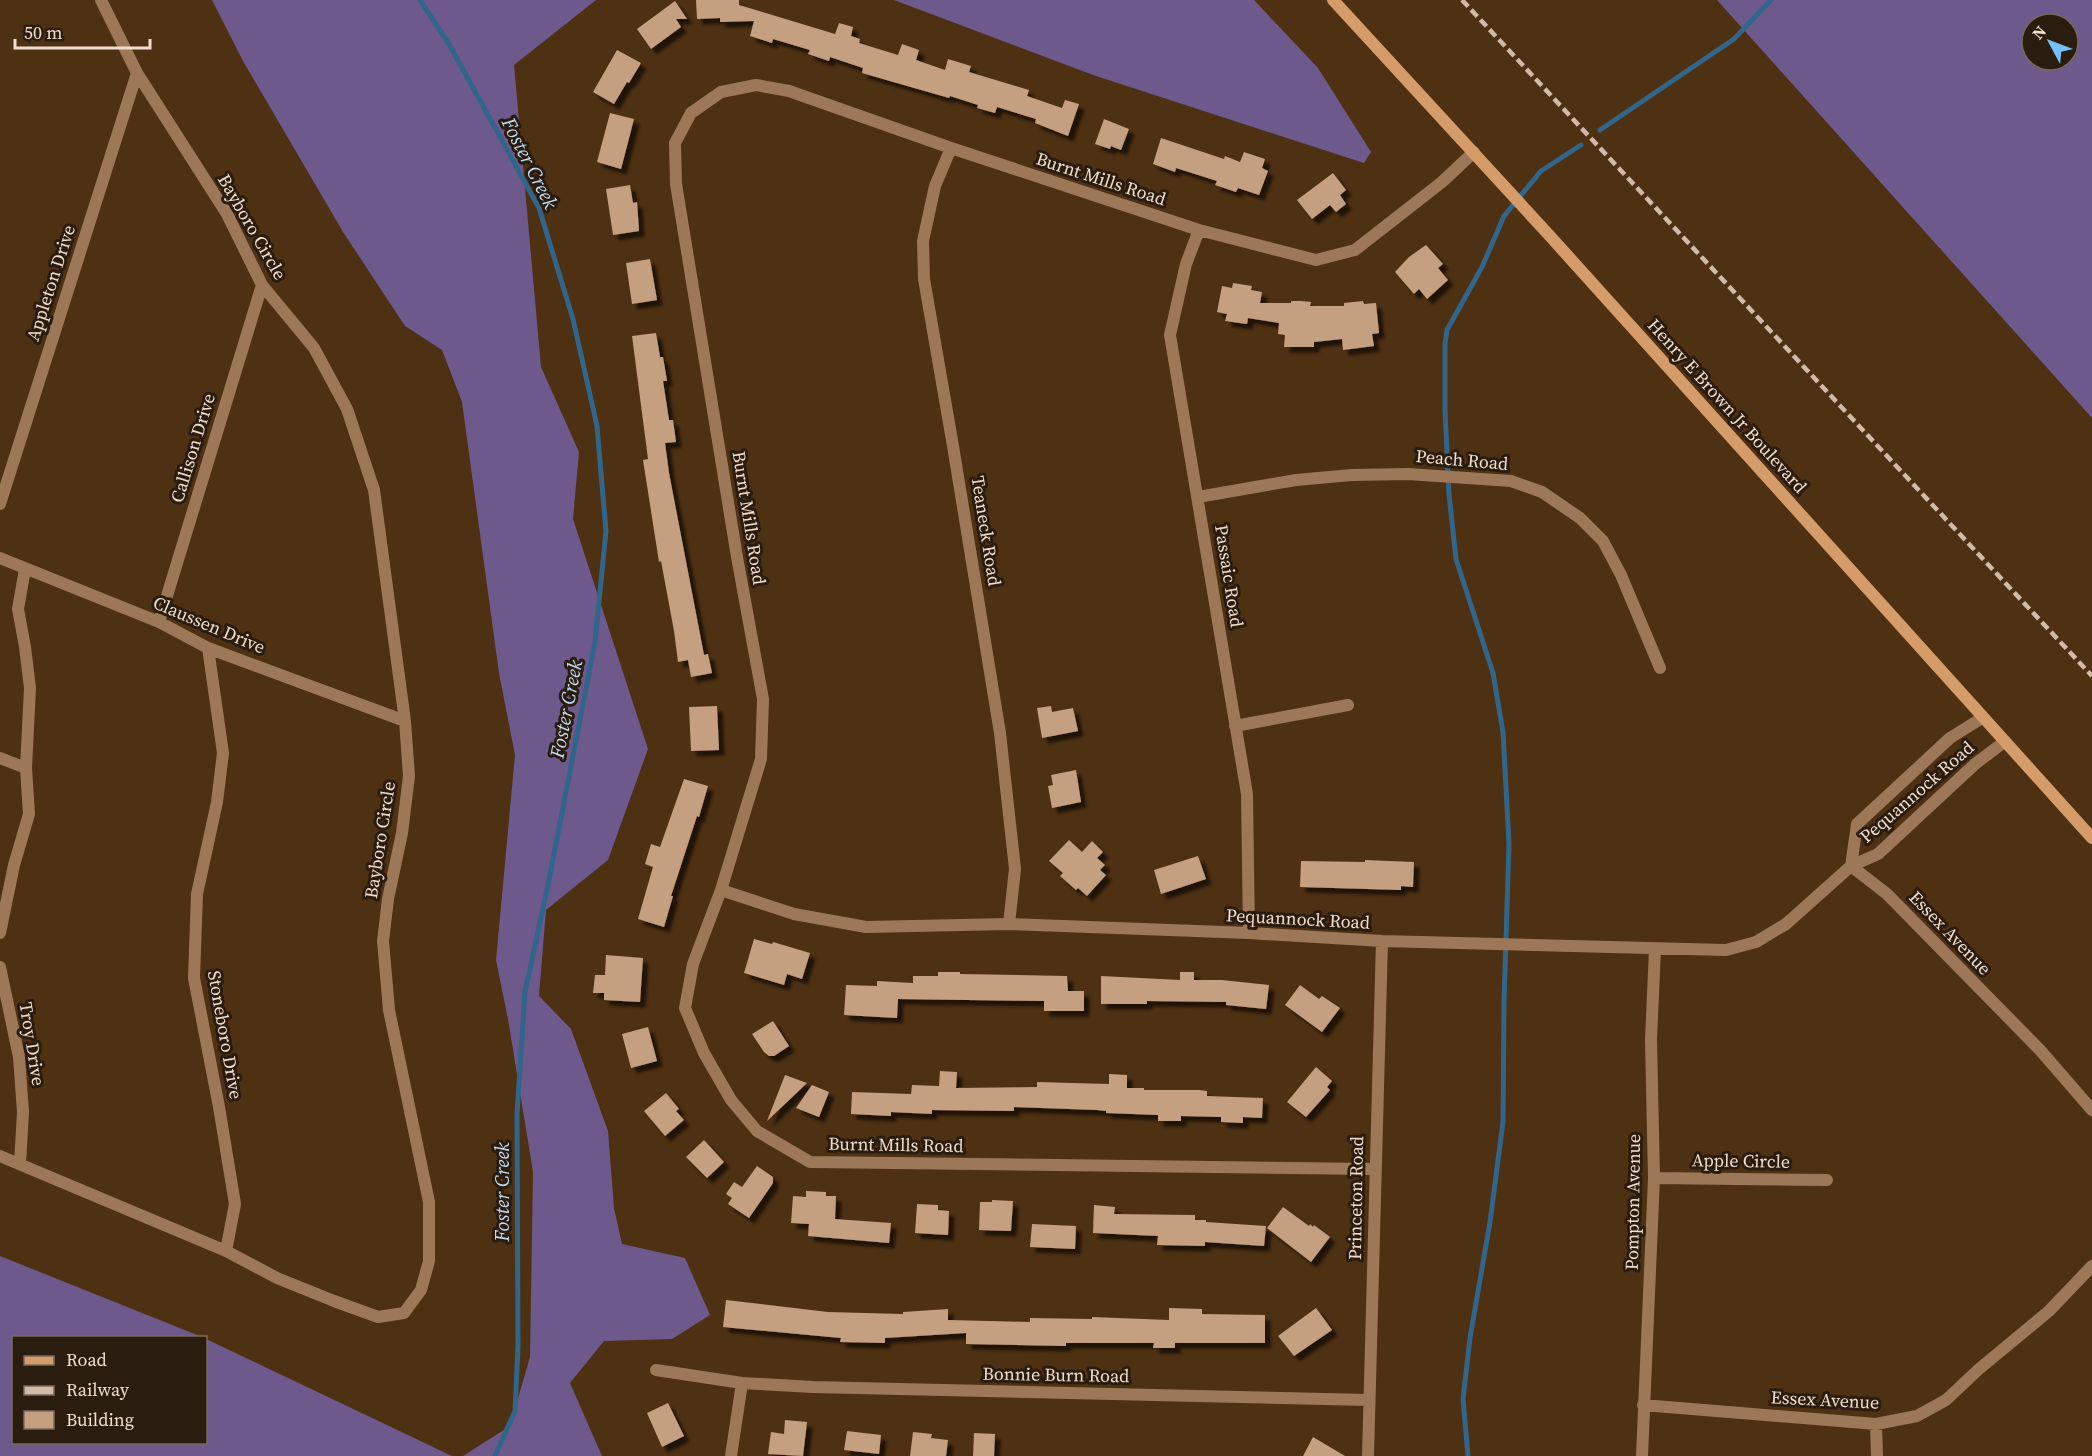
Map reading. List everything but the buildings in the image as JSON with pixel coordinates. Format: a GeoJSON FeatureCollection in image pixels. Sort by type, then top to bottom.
{"type":"FeatureCollection","features":[{"type":"Feature","properties":{"kind":"main road","name":"Henry E Brown Jr Boulevard"},"geometry":{"type":"LineString","coordinates":[[1333,0],[1474,152],[2092,838]]}},
{"type":"Feature","properties":{"kind":"street","name":"Bayboro Circle"},"geometry":{"type":"LineString","coordinates":[[0,1156],[226,1251],[277,1278],[334,1302],[378,1317],[404,1313],[421,1290],[429,1261],[429,1202],[390,1010],[383,941],[388,899],[402,834],[409,776],[405,721],[374,490],[347,409],[314,348],[262,285],[227,214],[137,73],[101,0]]}},
{"type":"Feature","properties":{"kind":"street","name":"Appleton Drive"},"geometry":{"type":"LineString","coordinates":[[0,504],[137,73]]}},
{"type":"Feature","properties":{"kind":"street","name":"Burnt Mills Road"},"geometry":{"type":"LineString","coordinates":[[1374,1169],[810,1162],[757,1131],[731,1100],[704,1053],[686,1008],[693,964],[721,890],[761,759],[763,699],[735,546],[675,184],[675,142],[691,112],[721,92],[756,86],[789,91],[951,148],[1199,230],[1316,261],[1355,250],[1442,182],[1474,152]]}},
{"type":"Feature","properties":{"kind":"street","name":"Teaneck Road"},"geometry":{"type":"LineString","coordinates":[[951,148],[935,186],[923,242],[924,279],[954,446],[1000,733],[1016,869],[1009,924]]}},
{"type":"Feature","properties":{"kind":"street","name":"Passaic Road"},"geometry":{"type":"LineString","coordinates":[[1199,230],[1186,264],[1170,335],[1180,407],[1198,497],[1247,794],[1249,933]]}},
{"type":"Feature","properties":{"kind":"street","name":"Callison Drive"},"geometry":{"type":"LineString","coordinates":[[159,622],[262,285]]}},
{"type":"Feature","properties":{"kind":"street","name":"Peach Road"},"geometry":{"type":"LineString","coordinates":[[1198,497],[1296,480],[1352,475],[1408,474],[1510,481],[1542,492],[1580,518],[1603,541],[1621,575],[1660,668]]}},
{"type":"Feature","properties":{"kind":"street","name":"Claussen Drive"},"geometry":{"type":"LineString","coordinates":[[0,558],[159,622],[208,648],[405,721]]}},
{"type":"Feature","properties":{"kind":"street"},"geometry":{"type":"LineString","coordinates":[[0,933],[14,865],[29,814],[26,768],[30,688],[18,609],[25,569]]}},
{"type":"Feature","properties":{"kind":"street","name":"Stoneboro Drive"},"geometry":{"type":"LineString","coordinates":[[208,648],[223,753],[217,802],[197,894],[194,978],[235,1204],[226,1251]]}},
{"type":"Feature","properties":{"kind":"street"},"geometry":{"type":"LineString","coordinates":[[1235,726],[1348,705]]}},
{"type":"Feature","properties":{"kind":"street","name":"Pequannock Road"},"geometry":{"type":"LineString","coordinates":[[1851,866],[1857,824],[1950,738],[1982,718]]}},
{"type":"Feature","properties":{"kind":"street","name":"Pequannock Road"},"geometry":{"type":"LineString","coordinates":[[721,890],[794,914],[866,927],[1009,924],[1249,933],[1382,941],[1726,950],[1756,942],[1786,924],[1851,866],[1878,854],[1975,764],[2004,742]]}},
{"type":"Feature","properties":{"kind":"street"},"geometry":{"type":"LineString","coordinates":[[0,758],[26,768]]}},
{"type":"Feature","properties":{"kind":"street","name":"Essex Avenue"},"geometry":{"type":"LineString","coordinates":[[1851,866],[1887,894],[2040,1050],[2092,1110]]}},
{"type":"Feature","properties":{"kind":"street","name":"Princeton Road"},"geometry":{"type":"LineString","coordinates":[[1368,1456],[1374,1169],[1382,941]]}},
{"type":"Feature","properties":{"kind":"street","name":"Pompton Avenue"},"geometry":{"type":"LineString","coordinates":[[1642,1456],[1654,1178],[1651,1040],[1655,949]]}},
{"type":"Feature","properties":{"kind":"street","name":"Troy Drive"},"geometry":{"type":"LineString","coordinates":[[0,967],[19,1057],[23,1112],[20,1164]]}},
{"type":"Feature","properties":{"kind":"street","name":"Apple Circle"},"geometry":{"type":"LineString","coordinates":[[1654,1178],[1827,1180]]}},
{"type":"Feature","properties":{"kind":"street","name":"Essex Avenue"},"geometry":{"type":"LineString","coordinates":[[1643,1405],[1876,1424],[1917,1416],[1946,1400],[1979,1369],[2049,1311],[2092,1266]]}},
{"type":"Feature","properties":{"kind":"street","name":"Bonnie Burn Road"},"geometry":{"type":"LineString","coordinates":[[656,1370],[742,1383],[813,1387],[1370,1400]]}},
{"type":"Feature","properties":{"kind":"street"},"geometry":{"type":"LineString","coordinates":[[730,1456],[742,1383]]}},
{"type":"Feature","properties":{"kind":"street"},"geometry":{"type":"LineString","coordinates":[[1876,1424],[1877,1456]]}},
{"type":"Feature","properties":{"kind":"shaded area"},"geometry":{"type":"Polygon","coordinates":[[[212,0],[596,0],[514,65],[541,367],[579,452],[573,519],[648,749],[608,860],[546,910],[539,996],[571,1029],[608,1131],[614,1208],[622,1244],[685,1258],[710,1315],[672,1339],[604,1341],[570,1383],[602,1456],[463,1456],[510,1426],[530,1357],[533,1172],[496,960],[515,755],[499,673],[462,402],[442,350],[405,326],[343,232],[243,61],[212,0]]]}},
{"type":"Feature","properties":{"kind":"shaded area"},"geometry":{"type":"Polygon","coordinates":[[[894,0],[1254,0],[1318,68],[1371,152],[1364,163],[1093,75],[894,0]]]}},
{"type":"Feature","properties":{"kind":"shaded area"},"geometry":{"type":"Polygon","coordinates":[[[1717,0],[2092,0],[2092,418],[1717,0]]]}},
{"type":"Feature","properties":{"kind":"shaded area"},"geometry":{"type":"Polygon","coordinates":[[[0,1256],[200,1336],[12,1336],[12,1444],[207,1444],[207,1339],[452,1456],[0,1456],[0,1256]]]}},
{"type":"Feature","properties":{"kind":"waterway","name":"Foster Creek"},"geometry":{"type":"LineString","coordinates":[[420,0],[449,44],[539,208],[573,319],[597,426],[606,531],[595,642],[525,992],[517,1114],[518,1347],[515,1411],[495,1456]]}},
{"type":"Feature","properties":{"kind":"waterway"},"geometry":{"type":"LineString","coordinates":[[1600,130],[1734,39],[1771,0]]}},
{"type":"Feature","properties":{"kind":"waterway"},"geometry":{"type":"LineString","coordinates":[[1468,1456],[1463,1399],[1503,1122],[1509,843],[1503,732],[1493,673],[1456,559],[1449,494],[1445,344],[1447,330],[1482,267],[1504,216],[1541,171],[1581,145]]}},
{"type":"Feature","properties":{"kind":"railway"},"geometry":{"type":"LineString","coordinates":[[1462,0],[2092,676]]}}]}
